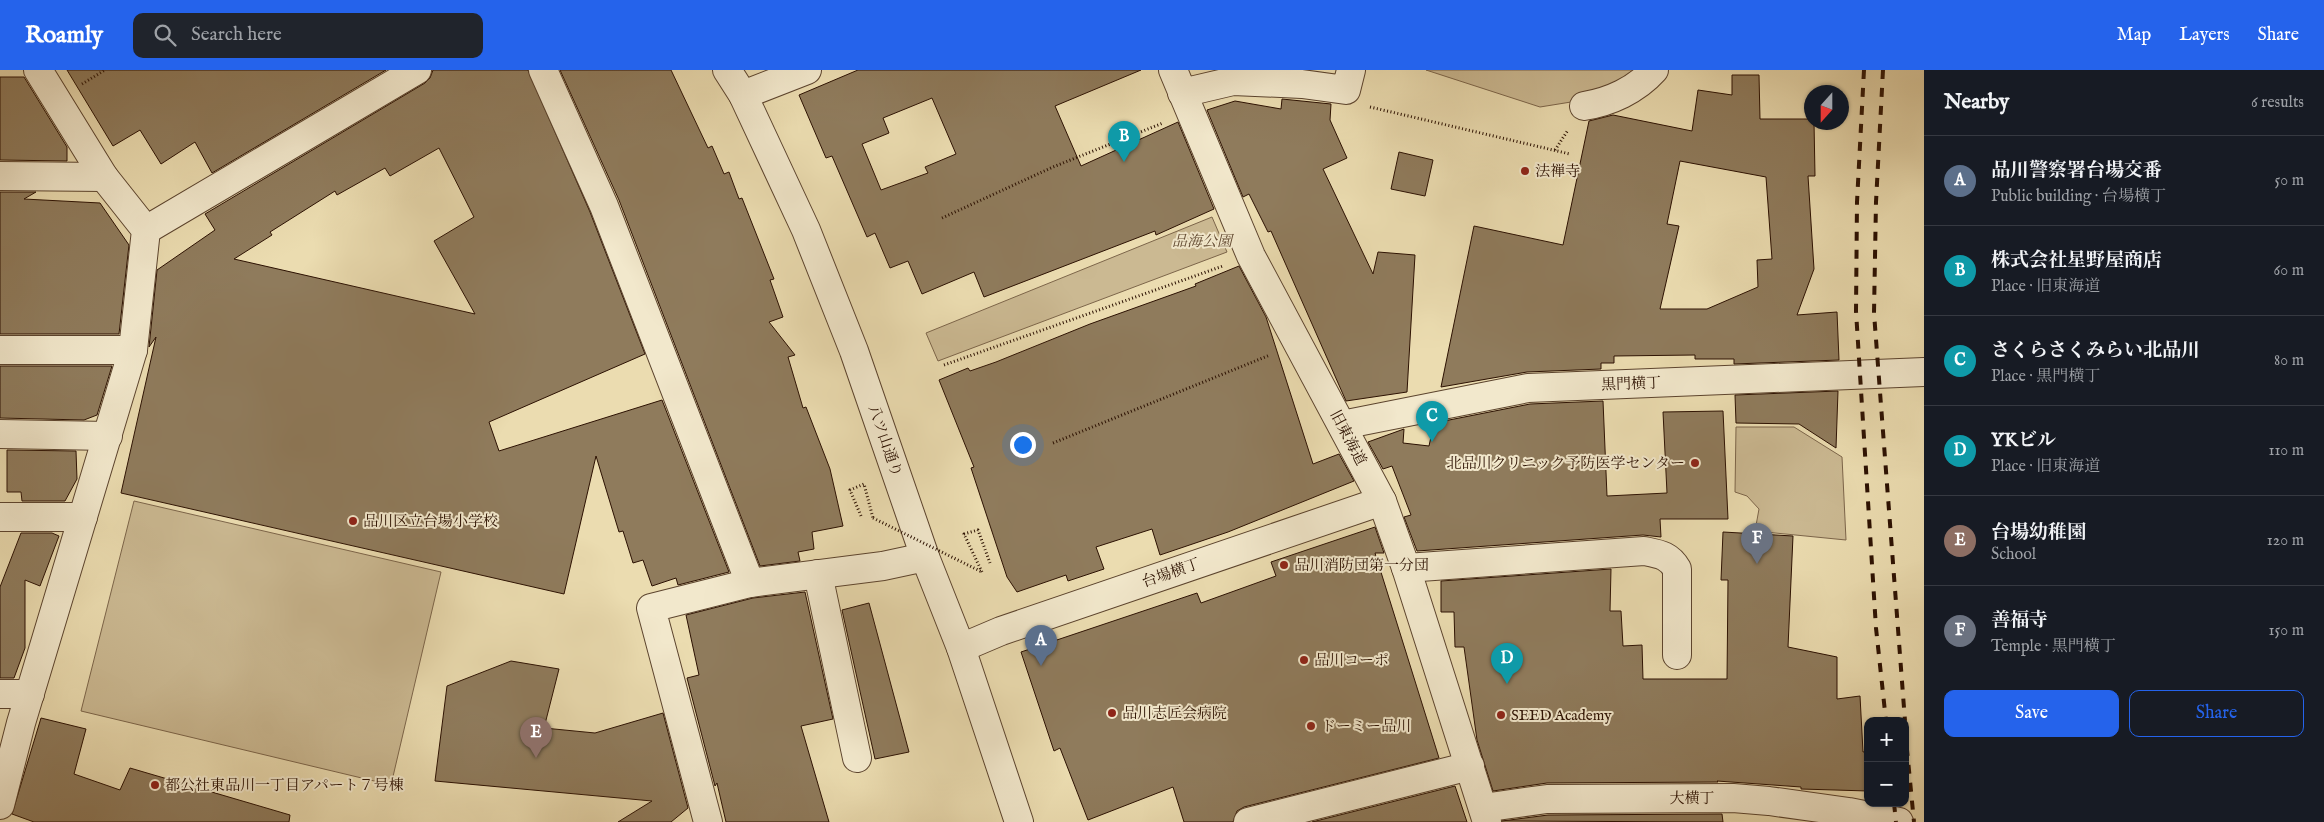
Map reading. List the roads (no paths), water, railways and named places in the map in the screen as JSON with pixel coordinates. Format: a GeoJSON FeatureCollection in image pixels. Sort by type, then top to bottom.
{"type":"FeatureCollection","features":[{"type":"Feature","properties":{"kind":"street"},"geometry":{"type":"LineString","coordinates":[[0,805],[30,694],[133,350],[146,230],[104,177],[38,70]]}},
{"type":"Feature","properties":{"kind":"street"},"geometry":{"type":"LineString","coordinates":[[146,230],[417,70]]}},
{"type":"Feature","properties":{"kind":"street"},"geometry":{"type":"LineString","coordinates":[[543,70],[604,206],[750,583]]}},
{"type":"Feature","properties":{"kind":"street","name":"八ツ山通り"},"geometry":{"type":"LineString","coordinates":[[727,70],[743,95],[806,230],[854,351],[925,557],[960,648],[1019,822]]}},
{"type":"Feature","properties":{"kind":"street"},"geometry":{"type":"LineString","coordinates":[[743,95],[807,70]]}},
{"type":"Feature","properties":{"kind":"street"},"geometry":{"type":"LineString","coordinates":[[1584,106],[1602,104],[1643,83],[1654,70]]}},
{"type":"Feature","properties":{"kind":"street"},"geometry":{"type":"LineString","coordinates":[[1181,92],[1233,81],[1302,84],[1354,89]]}},
{"type":"Feature","properties":{"kind":"street","name":"旧東海道"},"geometry":{"type":"LineString","coordinates":[[1181,92],[1251,256],[1382,501],[1406,568],[1485,815]]}},
{"type":"Feature","properties":{"kind":"street"},"geometry":{"type":"LineString","coordinates":[[0,176],[104,177]]}},
{"type":"Feature","properties":{"kind":"street"},"geometry":{"type":"LineString","coordinates":[[0,350],[133,350]]}},
{"type":"Feature","properties":{"kind":"street","name":"黒門横丁"},"geometry":{"type":"LineString","coordinates":[[1342,425],[1528,388],[1924,372]]}},
{"type":"Feature","properties":{"kind":"street"},"geometry":{"type":"LineString","coordinates":[[0,434],[108,436]]}},
{"type":"Feature","properties":{"kind":"street","name":"台場横丁"},"geometry":{"type":"LineString","coordinates":[[960,648],[1000,632],[1382,501]]}},
{"type":"Feature","properties":{"kind":"street"},"geometry":{"type":"LineString","coordinates":[[0,517],[83,516]]}},
{"type":"Feature","properties":{"kind":"street"},"geometry":{"type":"LineString","coordinates":[[1406,568],[1644,551],[1664,555],[1672,560],[1677,569],[1677,655]]}},
{"type":"Feature","properties":{"kind":"street"},"geometry":{"type":"LineString","coordinates":[[706,821],[652,608],[750,583],[883,566],[925,557]]}},
{"type":"Feature","properties":{"kind":"street"},"geometry":{"type":"LineString","coordinates":[[818,574],[857,758]]}},
{"type":"Feature","properties":{"kind":"street"},"geometry":{"type":"LineString","coordinates":[[0,694],[30,694]]}},
{"type":"Feature","properties":{"kind":"street"},"geometry":{"type":"LineString","coordinates":[[1248,822],[1470,766]]}},
{"type":"Feature","properties":{"kind":"street","name":"大横丁"},"geometry":{"type":"LineString","coordinates":[[1485,815],[1547,799],[1735,810],[1769,801],[1850,812],[1899,822]]}},
{"type":"Feature","properties":{"kind":"railway"},"geometry":{"type":"LineString","coordinates":[[1864,70],[1857,202],[1856,311],[1876,628],[1886,717]]}},
{"type":"Feature","properties":{"kind":"railway"},"geometry":{"type":"LineString","coordinates":[[1883,70],[1876,202],[1874,313],[1905,717]]}},
{"type":"Feature","properties":{"kind":"railway"},"geometry":{"type":"LineString","coordinates":[[1908,762],[1914,822]]}},
{"type":"Feature","properties":{"kind":"railway"},"geometry":{"type":"LineString","coordinates":[[1894,807],[1896,822]]}},
{"type":"Feature","properties":{"kind":"place","name":"株式会社星野屋商店"},"geometry":{"type":"Point","coordinates":[1124,162]}},
{"type":"Feature","properties":{"kind":"place","name":"法禅寺"},"geometry":{"type":"Point","coordinates":[1525,171]}},
{"type":"Feature","properties":{"kind":"place","name":"さくらさくみらい北品川"},"geometry":{"type":"Point","coordinates":[1432,442]}},
{"type":"Feature","properties":{"kind":"place","name":"北品川クリニック予防医学センター"},"geometry":{"type":"Point","coordinates":[1695,463]}},
{"type":"Feature","properties":{"kind":"place","name":"品川区立台場小学校"},"geometry":{"type":"Point","coordinates":[353,521]}},
{"type":"Feature","properties":{"kind":"place","name":"善福寺"},"geometry":{"type":"Point","coordinates":[1757,564]}},
{"type":"Feature","properties":{"kind":"place","name":"品川消防団第一分団"},"geometry":{"type":"Point","coordinates":[1284,565]}},
{"type":"Feature","properties":{"kind":"place","name":"品川コーポ"},"geometry":{"type":"Point","coordinates":[1304,660]}},
{"type":"Feature","properties":{"kind":"place","name":"品川警察署台場交番"},"geometry":{"type":"Point","coordinates":[1041,666]}},
{"type":"Feature","properties":{"kind":"place","name":"YKビル"},"geometry":{"type":"Point","coordinates":[1507,684]}},
{"type":"Feature","properties":{"kind":"place","name":"品川志匠会病院"},"geometry":{"type":"Point","coordinates":[1112,713]}},
{"type":"Feature","properties":{"kind":"place","name":"SEED Academy"},"geometry":{"type":"Point","coordinates":[1501,715]}},
{"type":"Feature","properties":{"kind":"place","name":"ドーミー品川"},"geometry":{"type":"Point","coordinates":[1311,726]}},
{"type":"Feature","properties":{"kind":"place","name":"台場幼稚園"},"geometry":{"type":"Point","coordinates":[536,758]}},
{"type":"Feature","properties":{"kind":"place","name":"都公社東品川一丁目アパート７号棟"},"geometry":{"type":"Point","coordinates":[155,785]}},
{"type":"Feature","properties":{"kind":"park label","name":"品海公園"},"geometry":{"type":"Point","coordinates":[1202,241]}}]}
